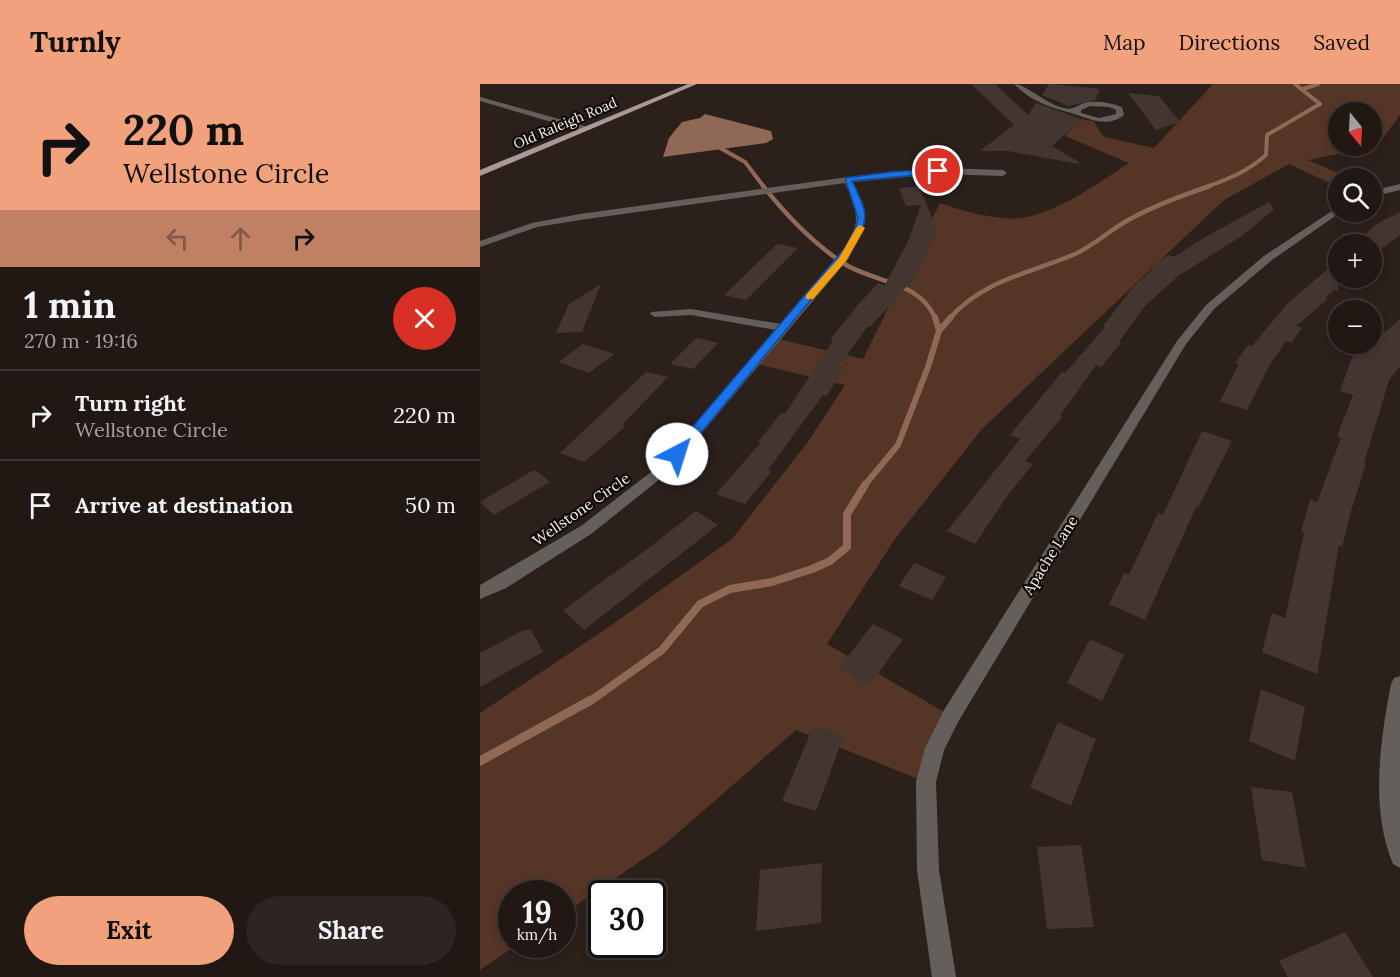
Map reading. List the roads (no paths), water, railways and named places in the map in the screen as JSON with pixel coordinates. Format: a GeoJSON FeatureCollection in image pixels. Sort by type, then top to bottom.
{"type":"FeatureCollection","features":[{"type":"Feature","properties":{"kind":"main road","name":"Old Raleigh Road"},"geometry":{"type":"LineString","coordinates":[[480,173],[694,84]]}},
{"type":"Feature","properties":{"kind":"street"},"geometry":{"type":"LineString","coordinates":[[1017,84],[1029,96],[1047,105],[1077,111],[1086,118],[1113,119],[1121,112],[1115,107],[1096,104],[1079,107],[1077,111]]}},
{"type":"Feature","properties":{"kind":"street"},"geometry":{"type":"LineString","coordinates":[[480,99],[585,129]]}},
{"type":"Feature","properties":{"kind":"street"},"geometry":{"type":"LineString","coordinates":[[480,244],[535,225],[580,217],[848,180],[914,172],[1003,174]]}},
{"type":"Feature","properties":{"kind":"street","name":"Wellstone Circle"},"geometry":{"type":"LineString","coordinates":[[480,592],[500,583],[586,530],[665,468],[782,328],[843,260],[861,227],[862,218],[859,204],[848,180]]}},
{"type":"Feature","properties":{"kind":"street"},"geometry":{"type":"LineString","coordinates":[[1382,191],[1400,187]]}},
{"type":"Feature","properties":{"kind":"street","name":"Apache Lane"},"geometry":{"type":"LineString","coordinates":[[944,977],[928,870],[926,782],[929,765],[943,732],[1181,343],[1210,308],[1268,258],[1328,217]]}},
{"type":"Feature","properties":{"kind":"street"},"geometry":{"type":"LineString","coordinates":[[655,314],[691,312],[782,328]]}},
{"type":"Feature","properties":{"kind":"street"},"geometry":{"type":"LineString","coordinates":[[1400,684],[1392,724],[1389,787],[1400,857]]}},
{"type":"Feature","properties":{"kind":"waterway"},"geometry":{"type":"LineString","coordinates":[[1206,187],[1238,174],[1259,161],[1266,155],[1267,135],[1320,104],[1295,84]]}},
{"type":"Feature","properties":{"kind":"waterway"},"geometry":{"type":"LineString","coordinates":[[1303,89],[1318,84]]}},
{"type":"Feature","properties":{"kind":"waterway"},"geometry":{"type":"LineString","coordinates":[[721,140],[720,148],[745,162],[764,187]]}},
{"type":"Feature","properties":{"kind":"waterway"},"geometry":{"type":"LineString","coordinates":[[763,186],[800,228],[831,255],[855,270],[907,289],[928,306],[935,318]]}},
{"type":"Feature","properties":{"kind":"waterway"},"geometry":{"type":"LineString","coordinates":[[951,317],[963,305],[992,286],[1075,254],[1140,214],[1210,186]]}},
{"type":"Feature","properties":{"kind":"waterway"},"geometry":{"type":"LineString","coordinates":[[935,317],[939,331]]}},
{"type":"Feature","properties":{"kind":"waterway"},"geometry":{"type":"LineString","coordinates":[[939,331],[951,317]]}},
{"type":"Feature","properties":{"kind":"waterway"},"geometry":{"type":"LineString","coordinates":[[864,486],[898,445],[928,367],[939,331]]}},
{"type":"Feature","properties":{"kind":"waterway"},"geometry":{"type":"LineString","coordinates":[[589,702],[662,650],[700,604],[730,589],[772,582],[830,561],[847,547],[847,514],[865,485]]}},
{"type":"Feature","properties":{"kind":"waterway"},"geometry":{"type":"LineString","coordinates":[[480,761],[591,700]]}}]}
